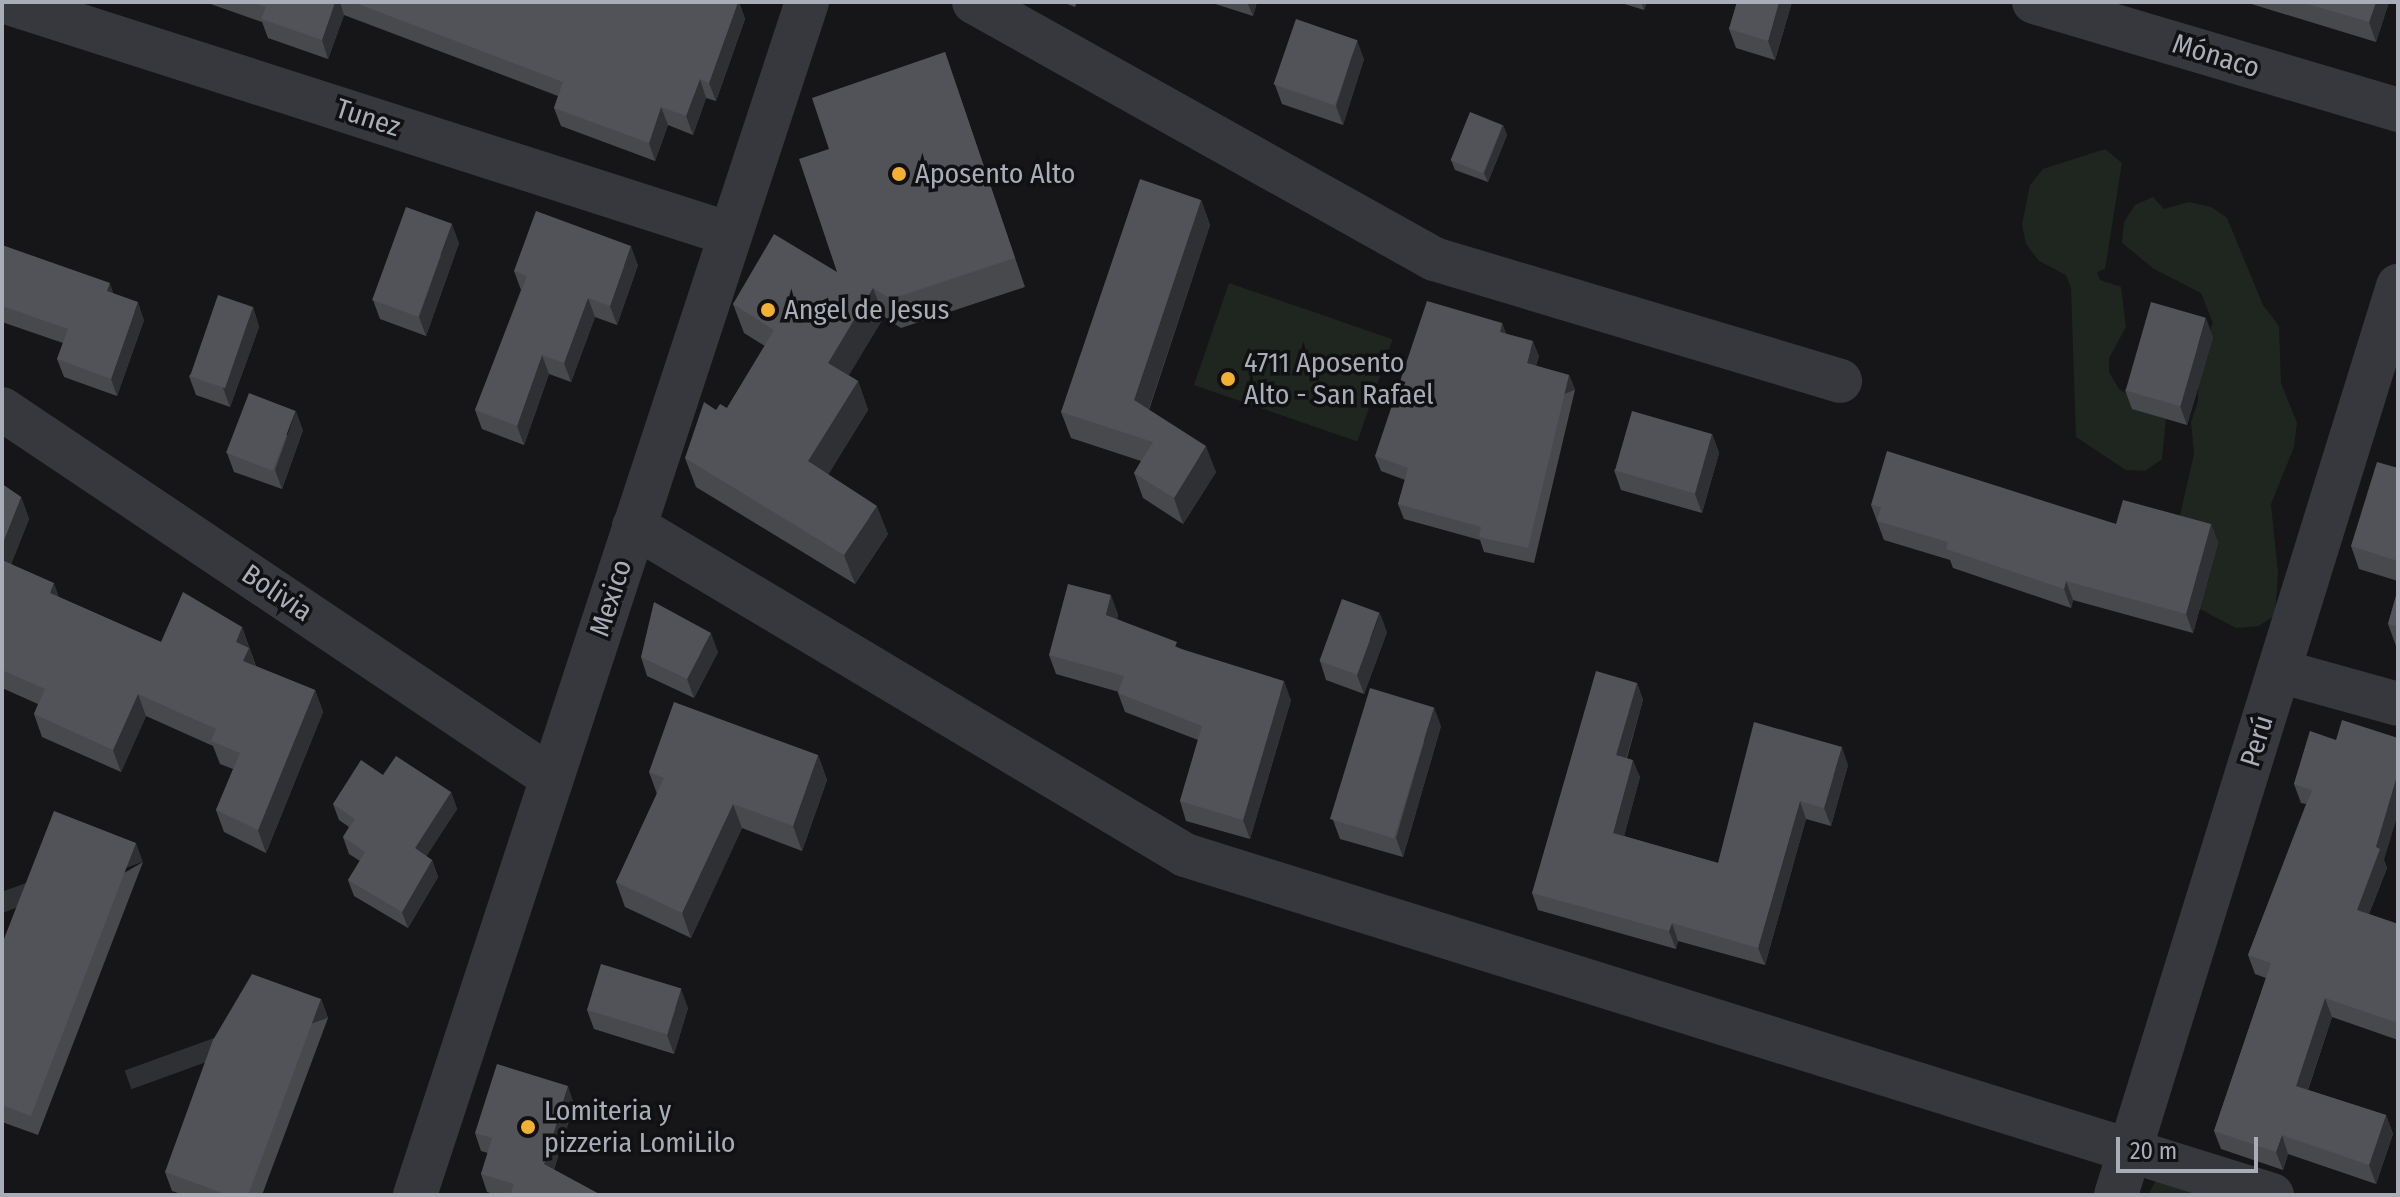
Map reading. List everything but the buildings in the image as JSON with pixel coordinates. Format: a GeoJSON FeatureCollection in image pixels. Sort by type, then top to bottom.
{"type":"FeatureCollection","features":[{"type":"Feature","properties":{"kind":"street","name":"Tunez"},"geometry":{"type":"LineString","coordinates":[[6,2],[730,234]]}},
{"type":"Feature","properties":{"kind":"street","name":"Mexico"},"geometry":{"type":"LineString","coordinates":[[415,1195],[807,2]]}},
{"type":"Feature","properties":{"kind":"street"},"geometry":{"type":"LineString","coordinates":[[974,2],[1434,259],[1840,381]]}},
{"type":"Feature","properties":{"kind":"street","name":"Mónaco"},"geometry":{"type":"LineString","coordinates":[[2034,2],[2398,110]]}},
{"type":"Feature","properties":{"kind":"street","name":"Perú"},"geometry":{"type":"LineString","coordinates":[[2116,1195],[2398,286]]}},
{"type":"Feature","properties":{"kind":"street","name":"Bolivia"},"geometry":{"type":"LineString","coordinates":[[2,409],[552,778]]}},
{"type":"Feature","properties":{"kind":"street"},"geometry":{"type":"LineString","coordinates":[[634,526],[1185,855],[2272,1195]]}},
{"type":"Feature","properties":{"kind":"street"},"geometry":{"type":"LineString","coordinates":[[2279,671],[2398,704]]}},
{"type":"Feature","properties":{"kind":"shaded area"},"geometry":{"type":"Polygon","coordinates":[[[2105,149],[2122,163],[2105,269],[2097,272],[2100,280],[2121,287],[2126,327],[2109,358],[2109,372],[2119,389],[2166,418],[2162,459],[2145,471],[2126,470],[2076,437],[2071,288],[2066,275],[2039,261],[2026,244],[2022,225],[2030,185],[2043,169],[2105,149]]]}},
{"type":"Feature","properties":{"kind":"shaded area"},"geometry":{"type":"Polygon","coordinates":[[[2153,197],[2164,209],[2189,202],[2211,207],[2227,218],[2263,305],[2279,326],[2281,383],[2297,423],[2294,447],[2271,504],[2278,573],[2275,615],[2259,626],[2236,628],[2198,608],[2172,551],[2194,454],[2191,422],[2198,401],[2198,359],[2213,323],[2201,293],[2154,269],[2122,243],[2124,222],[2135,205],[2153,197]]]}},
{"type":"Feature","properties":{"kind":"shaded area"},"geometry":{"type":"Polygon","coordinates":[[[1229,283],[1393,339],[1357,441],[1194,385],[1229,283]]]}},
{"type":"Feature","properties":{"kind":"shaded area"},"geometry":{"type":"Polygon","coordinates":[[[2162,1169],[2213,1195],[2148,1195],[2162,1169]]]}},
{"type":"Feature","properties":{"kind":"place","name":"Aposento Alto"},"geometry":{"type":"Point","coordinates":[899,174]}},
{"type":"Feature","properties":{"kind":"place","name":"Angel de Jesus"},"geometry":{"type":"Point","coordinates":[768,310]}},
{"type":"Feature","properties":{"kind":"place","name":"4711 Aposento Alto - San Rafael"},"geometry":{"type":"Point","coordinates":[1228,379]}},
{"type":"Feature","properties":{"kind":"place","name":"Lomiteria y pizzeria LomiLilo"},"geometry":{"type":"Point","coordinates":[528,1127]}}]}
